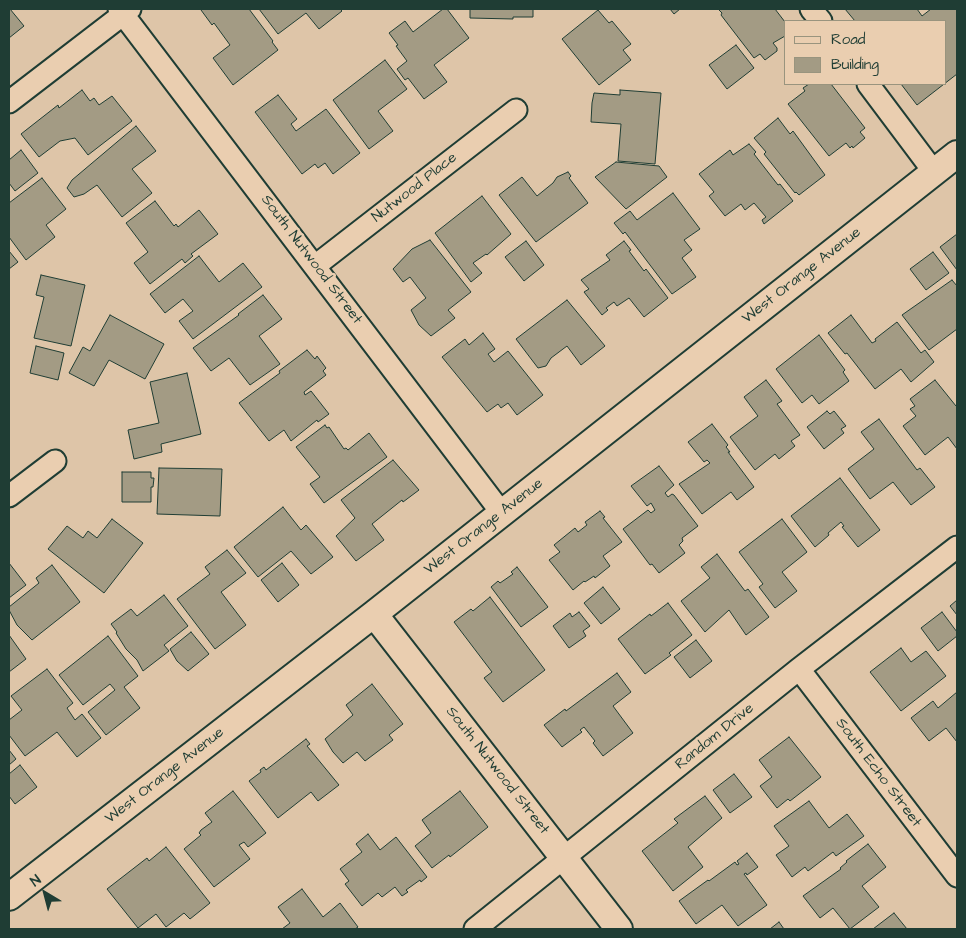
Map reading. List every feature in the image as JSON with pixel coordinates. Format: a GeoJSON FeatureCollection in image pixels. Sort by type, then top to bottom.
{"type":"FeatureCollection","features":[{"type":"Feature","properties":{"kind":"street"},"geometry":{"type":"LineString","coordinates":[[812,9],[820,20]]}},
{"type":"Feature","properties":{"kind":"street"},"geometry":{"type":"LineString","coordinates":[[9,102],[124,11]]}},
{"type":"Feature","properties":{"kind":"street","name":"South Nutwood Street"},"geometry":{"type":"LineString","coordinates":[[124,11],[501,512]]}},
{"type":"Feature","properties":{"kind":"street"},"geometry":{"type":"LineString","coordinates":[[869,85],[934,172]]}},
{"type":"Feature","properties":{"kind":"street","name":"Nutwood Place"},"geometry":{"type":"LineString","coordinates":[[315,266],[516,110]]}},
{"type":"Feature","properties":{"kind":"street","name":"West Orange Avenue"},"geometry":{"type":"LineString","coordinates":[[9,897],[374,614],[957,154]]}},
{"type":"Feature","properties":{"kind":"street"},"geometry":{"type":"LineString","coordinates":[[9,496],[55,460]]}},
{"type":"Feature","properties":{"kind":"street","name":"Random Drive"},"geometry":{"type":"LineString","coordinates":[[475,929],[799,669],[957,547]]}},
{"type":"Feature","properties":{"kind":"street","name":"South Nutwood Street"},"geometry":{"type":"LineString","coordinates":[[374,614],[619,929]]}},
{"type":"Feature","properties":{"kind":"street","name":"South Echo Street"},"geometry":{"type":"LineString","coordinates":[[799,669],[957,876]]}},
{"type":"Feature","properties":{"kind":"building"},"geometry":{"type":"Polygon","coordinates":[[[9,9],[24,26],[9,38],[9,9]]]}},
{"type":"Feature","properties":{"kind":"building"},"geometry":{"type":"Polygon","coordinates":[[[202,9],[249,9],[278,50],[233,85],[213,58],[230,45],[214,23],[212,25],[202,9]]]}},
{"type":"Feature","properties":{"kind":"building"},"geometry":{"type":"Polygon","coordinates":[[[259,9],[340,9],[342,11],[319,29],[306,13],[278,34],[259,9]]]}},
{"type":"Feature","properties":{"kind":"building"},"geometry":{"type":"Polygon","coordinates":[[[443,9],[447,9],[469,38],[434,65],[447,82],[424,99],[408,78],[405,80],[397,69],[407,61],[389,33],[405,21],[413,32],[443,9]]]}},
{"type":"Feature","properties":{"kind":"building"},"geometry":{"type":"Polygon","coordinates":[[[470,9],[533,9],[533,17],[513,17],[513,19],[470,18],[470,9]]]}},
{"type":"Feature","properties":{"kind":"building"},"geometry":{"type":"Polygon","coordinates":[[[670,9],[680,9],[674,14],[670,9]]]}},
{"type":"Feature","properties":{"kind":"building"},"geometry":{"type":"Polygon","coordinates":[[[718,9],[775,9],[784,21],[784,37],[773,43],[777,51],[765,60],[760,54],[754,58],[721,15],[722,13],[718,9]]]}},
{"type":"Feature","properties":{"kind":"building"},"geometry":{"type":"Polygon","coordinates":[[[845,9],[917,9],[922,16],[931,9],[957,9],[957,74],[946,82],[946,20],[854,20],[845,9]]]}},
{"type":"Feature","properties":{"kind":"building"},"geometry":{"type":"Polygon","coordinates":[[[598,10],[609,23],[612,21],[631,44],[623,50],[631,60],[599,85],[562,39],[598,10]]]}},
{"type":"Feature","properties":{"kind":"building"},"geometry":{"type":"Polygon","coordinates":[[[736,45],[754,68],[727,89],[709,65],[736,45]]]}},
{"type":"Feature","properties":{"kind":"building"},"geometry":{"type":"Polygon","coordinates":[[[385,60],[407,89],[378,111],[393,131],[369,149],[333,100],[385,60]]]}},
{"type":"Feature","properties":{"kind":"building"},"geometry":{"type":"Polygon","coordinates":[[[808,85],[832,85],[865,128],[860,132],[865,138],[853,148],[852,146],[850,148],[846,143],[829,156],[788,104],[805,91],[803,88],[808,85]]]}},
{"type":"Feature","properties":{"kind":"building"},"geometry":{"type":"Polygon","coordinates":[[[902,85],[943,85],[917,105],[902,85]]]}},
{"type":"Feature","properties":{"kind":"building"},"geometry":{"type":"Polygon","coordinates":[[[82,90],[90,101],[94,98],[99,105],[112,96],[132,121],[88,155],[75,138],[60,141],[39,157],[21,134],[58,105],[59,108],[82,90]]]}},
{"type":"Feature","properties":{"kind":"building"},"geometry":{"type":"Polygon","coordinates":[[[620,90],[661,93],[655,164],[618,161],[621,124],[591,122],[594,93],[620,95],[620,90]]]}},
{"type":"Feature","properties":{"kind":"building"},"geometry":{"type":"Polygon","coordinates":[[[278,95],[297,119],[291,124],[296,131],[326,109],[360,153],[333,174],[325,163],[318,168],[315,164],[302,174],[255,112],[278,95]]]}},
{"type":"Feature","properties":{"kind":"building"},"geometry":{"type":"Polygon","coordinates":[[[778,118],[790,134],[793,131],[825,175],[799,195],[795,193],[764,154],[766,152],[754,138],[778,118]]]}},
{"type":"Feature","properties":{"kind":"building"},"geometry":{"type":"Polygon","coordinates":[[[136,126],[156,151],[132,169],[152,193],[122,217],[97,185],[84,194],[74,197],[67,188],[72,180],[136,126]]]}},
{"type":"Feature","properties":{"kind":"building"},"geometry":{"type":"Polygon","coordinates":[[[749,144],[756,152],[754,154],[793,201],[764,224],[762,220],[766,217],[754,203],[745,210],[741,204],[725,216],[709,196],[714,192],[699,174],[730,150],[733,155],[749,144]]]}},
{"type":"Feature","properties":{"kind":"building"},"geometry":{"type":"Polygon","coordinates":[[[21,150],[38,173],[15,191],[9,183],[9,160],[21,150]]]}},
{"type":"Feature","properties":{"kind":"building"},"geometry":{"type":"Polygon","coordinates":[[[616,162],[659,166],[667,177],[626,209],[595,177],[616,162]]]}},
{"type":"Feature","properties":{"kind":"building"},"geometry":{"type":"Polygon","coordinates":[[[568,172],[571,176],[569,178],[588,203],[536,242],[499,195],[522,177],[537,196],[553,183],[557,177],[568,172]]]}},
{"type":"Feature","properties":{"kind":"building"},"geometry":{"type":"Polygon","coordinates":[[[42,178],[66,209],[46,225],[55,237],[26,260],[9,237],[9,203],[42,178]]]}},
{"type":"Feature","properties":{"kind":"building"},"geometry":{"type":"Polygon","coordinates":[[[673,193],[700,229],[684,240],[692,250],[682,258],[696,277],[672,294],[625,232],[623,234],[614,223],[630,211],[637,220],[673,193]]]}},
{"type":"Feature","properties":{"kind":"building"},"geometry":{"type":"Polygon","coordinates":[[[482,196],[511,234],[487,255],[473,263],[482,273],[471,282],[435,233],[482,196]]]}},
{"type":"Feature","properties":{"kind":"building"},"geometry":{"type":"Polygon","coordinates":[[[155,201],[174,226],[176,224],[178,227],[199,210],[218,234],[191,254],[193,256],[185,263],[182,259],[150,284],[134,263],[148,252],[126,223],[155,201]]]}},
{"type":"Feature","properties":{"kind":"building"},"geometry":{"type":"Polygon","coordinates":[[[957,234],[957,270],[940,247],[957,234]]]}},
{"type":"Feature","properties":{"kind":"building"},"geometry":{"type":"Polygon","coordinates":[[[430,240],[471,292],[448,310],[455,318],[431,336],[419,325],[411,310],[426,298],[410,277],[403,282],[393,269],[412,249],[430,240]]]}},
{"type":"Feature","properties":{"kind":"building"},"geometry":{"type":"Polygon","coordinates":[[[526,241],[544,265],[524,281],[505,257],[526,241]]]}},
{"type":"Feature","properties":{"kind":"building"},"geometry":{"type":"Polygon","coordinates":[[[624,241],[644,271],[646,269],[668,298],[644,317],[629,298],[617,306],[614,302],[606,308],[608,310],[602,315],[584,292],[589,289],[581,280],[610,260],[606,255],[624,241]]]}},
{"type":"Feature","properties":{"kind":"building"},"geometry":{"type":"Polygon","coordinates":[[[9,251],[18,262],[9,269],[9,251]]]}},
{"type":"Feature","properties":{"kind":"building"},"geometry":{"type":"Polygon","coordinates":[[[933,252],[949,273],[926,290],[910,269],[933,252]]]}},
{"type":"Feature","properties":{"kind":"building"},"geometry":{"type":"Polygon","coordinates":[[[199,256],[219,282],[243,263],[262,287],[193,339],[179,321],[193,311],[183,299],[165,313],[150,294],[199,256]]]}},
{"type":"Feature","properties":{"kind":"building"},"geometry":{"type":"Polygon","coordinates":[[[41,275],[85,285],[71,346],[34,338],[44,297],[36,295],[41,275]]]}},
{"type":"Feature","properties":{"kind":"building"},"geometry":{"type":"Polygon","coordinates":[[[952,280],[957,286],[957,329],[929,350],[902,315],[952,280]]]}},
{"type":"Feature","properties":{"kind":"building"},"geometry":{"type":"Polygon","coordinates":[[[263,295],[282,319],[259,336],[280,364],[250,385],[229,358],[211,371],[193,348],[263,295]]]}},
{"type":"Feature","properties":{"kind":"building"},"geometry":{"type":"Polygon","coordinates":[[[567,300],[605,346],[581,365],[567,346],[551,358],[546,366],[538,368],[516,339],[567,300]]]}},
{"type":"Feature","properties":{"kind":"building"},"geometry":{"type":"Polygon","coordinates":[[[110,315],[164,344],[145,379],[109,360],[94,386],[69,373],[83,347],[90,351],[110,315]]]}},
{"type":"Feature","properties":{"kind":"building"},"geometry":{"type":"Polygon","coordinates":[[[851,315],[872,343],[897,322],[921,353],[925,350],[934,362],[911,382],[901,369],[875,389],[847,353],[845,354],[828,333],[851,315]]]}},
{"type":"Feature","properties":{"kind":"building"},"geometry":{"type":"Polygon","coordinates":[[[483,333],[495,349],[488,354],[494,362],[508,351],[543,395],[517,415],[508,403],[501,408],[498,404],[487,412],[442,357],[465,339],[469,345],[483,333]]]}},
{"type":"Feature","properties":{"kind":"building"},"geometry":{"type":"Polygon","coordinates":[[[819,335],[845,370],[843,372],[849,381],[819,404],[812,395],[802,403],[776,369],[819,335]]]}},
{"type":"Feature","properties":{"kind":"building"},"geometry":{"type":"Polygon","coordinates":[[[36,346],[64,353],[58,380],[30,373],[36,346]]]}},
{"type":"Feature","properties":{"kind":"building"},"geometry":{"type":"Polygon","coordinates":[[[307,350],[315,359],[317,356],[326,368],[323,371],[326,375],[304,392],[305,395],[311,391],[329,414],[318,422],[317,420],[291,441],[284,430],[269,441],[239,403],[280,373],[279,371],[307,350]]]}},
{"type":"Feature","properties":{"kind":"building"},"geometry":{"type":"Polygon","coordinates":[[[187,373],[201,434],[161,444],[162,452],[134,459],[128,430],[159,423],[150,382],[187,373]]]}},
{"type":"Feature","properties":{"kind":"building"},"geometry":{"type":"Polygon","coordinates":[[[766,380],[782,401],[777,404],[800,435],[791,441],[795,446],[779,459],[775,454],[755,470],[730,437],[758,416],[744,397],[766,380]]]}},
{"type":"Feature","properties":{"kind":"building"},"geometry":{"type":"Polygon","coordinates":[[[935,380],[957,405],[957,449],[948,437],[925,455],[903,426],[916,416],[910,409],[915,406],[910,399],[935,380]]]}},
{"type":"Feature","properties":{"kind":"building"},"geometry":{"type":"Polygon","coordinates":[[[827,411],[830,414],[834,411],[846,426],[841,429],[844,433],[824,449],[807,427],[827,411]]]}},
{"type":"Feature","properties":{"kind":"building"},"geometry":{"type":"Polygon","coordinates":[[[879,419],[917,470],[920,468],[935,487],[911,505],[893,482],[870,499],[848,469],[874,449],[861,432],[879,419]]]}},
{"type":"Feature","properties":{"kind":"building"},"geometry":{"type":"Polygon","coordinates":[[[712,424],[728,445],[726,447],[730,452],[728,452],[754,487],[737,500],[731,492],[702,514],[679,484],[710,463],[707,460],[704,462],[688,442],[712,424]]]}},
{"type":"Feature","properties":{"kind":"building"},"geometry":{"type":"Polygon","coordinates":[[[325,425],[327,428],[329,427],[344,449],[348,450],[369,433],[387,457],[324,503],[310,484],[320,477],[296,447],[325,425]]]}},
{"type":"Feature","properties":{"kind":"building"},"geometry":{"type":"Polygon","coordinates":[[[393,460],[419,490],[403,502],[402,500],[372,524],[384,540],[356,561],[336,536],[355,518],[341,500],[393,460]]]}},
{"type":"Feature","properties":{"kind":"building"},"geometry":{"type":"Polygon","coordinates":[[[659,466],[674,485],[665,493],[668,497],[672,494],[674,495],[698,526],[682,538],[683,541],[679,545],[685,553],[659,573],[652,564],[650,565],[623,529],[648,510],[651,513],[655,510],[651,503],[647,506],[631,486],[659,466]]]}},
{"type":"Feature","properties":{"kind":"building"},"geometry":{"type":"Polygon","coordinates":[[[159,468],[222,469],[220,516],[157,514],[159,468]]]}},
{"type":"Feature","properties":{"kind":"building"},"geometry":{"type":"Polygon","coordinates":[[[122,472],[151,472],[151,478],[154,478],[153,487],[151,487],[151,502],[122,502],[122,472]]]}},
{"type":"Feature","properties":{"kind":"building"},"geometry":{"type":"Polygon","coordinates":[[[840,478],[880,530],[858,547],[842,527],[844,526],[841,522],[815,547],[791,516],[840,478]]]}},
{"type":"Feature","properties":{"kind":"building"},"geometry":{"type":"Polygon","coordinates":[[[283,507],[301,530],[306,525],[333,557],[311,574],[291,551],[258,577],[234,547],[283,507]]]}},
{"type":"Feature","properties":{"kind":"building"},"geometry":{"type":"Polygon","coordinates":[[[600,511],[605,517],[603,518],[622,542],[603,556],[610,566],[595,578],[594,576],[584,581],[573,590],[549,560],[560,552],[554,545],[575,528],[578,532],[587,525],[585,522],[600,511]]]}},
{"type":"Feature","properties":{"kind":"building"},"geometry":{"type":"Polygon","coordinates":[[[112,519],[143,543],[104,593],[48,549],[67,526],[83,538],[88,531],[97,538],[112,519]]]}},
{"type":"Feature","properties":{"kind":"building"},"geometry":{"type":"Polygon","coordinates":[[[782,519],[807,552],[782,572],[797,591],[775,608],[759,587],[763,584],[739,552],[782,519]]]}},
{"type":"Feature","properties":{"kind":"building"},"geometry":{"type":"Polygon","coordinates":[[[227,550],[246,573],[221,592],[246,625],[215,649],[177,599],[210,574],[205,567],[227,550]]]}},
{"type":"Feature","properties":{"kind":"building"},"geometry":{"type":"Polygon","coordinates":[[[717,554],[745,591],[748,589],[769,617],[746,635],[729,610],[705,632],[681,601],[710,578],[701,567],[717,554]]]}},
{"type":"Feature","properties":{"kind":"building"},"geometry":{"type":"Polygon","coordinates":[[[9,563],[26,585],[9,598],[9,563]]]}},
{"type":"Feature","properties":{"kind":"building"},"geometry":{"type":"Polygon","coordinates":[[[282,563],[299,585],[278,602],[261,580],[282,563]]]}},
{"type":"Feature","properties":{"kind":"building"},"geometry":{"type":"Polygon","coordinates":[[[52,565],[80,602],[32,640],[17,625],[9,607],[39,583],[36,578],[52,565]]]}},
{"type":"Feature","properties":{"kind":"building"},"geometry":{"type":"Polygon","coordinates":[[[517,567],[548,607],[521,627],[491,587],[498,581],[500,583],[513,574],[511,572],[517,567]]]}},
{"type":"Feature","properties":{"kind":"building"},"geometry":{"type":"Polygon","coordinates":[[[603,587],[620,609],[601,624],[584,603],[603,587]]]}},
{"type":"Feature","properties":{"kind":"building"},"geometry":{"type":"Polygon","coordinates":[[[164,595],[188,626],[164,645],[169,651],[143,671],[137,660],[126,649],[111,624],[131,609],[137,616],[164,595]]]}},
{"type":"Feature","properties":{"kind":"building"},"geometry":{"type":"Polygon","coordinates":[[[490,597],[545,670],[503,702],[484,678],[492,672],[454,622],[471,609],[473,611],[490,597]]]}},
{"type":"Feature","properties":{"kind":"building"},"geometry":{"type":"Polygon","coordinates":[[[957,600],[957,615],[950,606],[957,600]]]}},
{"type":"Feature","properties":{"kind":"building"},"geometry":{"type":"Polygon","coordinates":[[[668,603],[692,635],[669,653],[671,655],[645,674],[618,639],[650,614],[651,616],[668,603]]]}},
{"type":"Feature","properties":{"kind":"building"},"geometry":{"type":"Polygon","coordinates":[[[579,612],[590,626],[583,631],[586,636],[569,648],[553,626],[570,613],[572,617],[579,612]]]}},
{"type":"Feature","properties":{"kind":"building"},"geometry":{"type":"Polygon","coordinates":[[[942,612],[957,632],[957,636],[938,651],[921,628],[942,612]]]}},
{"type":"Feature","properties":{"kind":"building"},"geometry":{"type":"Polygon","coordinates":[[[191,632],[209,654],[188,671],[177,661],[170,649],[191,632]]]}},
{"type":"Feature","properties":{"kind":"building"},"geometry":{"type":"Polygon","coordinates":[[[9,635],[26,659],[9,672],[9,635]]]}},
{"type":"Feature","properties":{"kind":"building"},"geometry":{"type":"Polygon","coordinates":[[[108,636],[138,676],[124,687],[140,708],[106,735],[88,712],[115,690],[110,684],[83,705],[59,675],[108,636]]]}},
{"type":"Feature","properties":{"kind":"building"},"geometry":{"type":"Polygon","coordinates":[[[696,640],[712,661],[690,678],[674,657],[696,640]]]}},
{"type":"Feature","properties":{"kind":"building"},"geometry":{"type":"Polygon","coordinates":[[[901,648],[911,662],[926,651],[946,676],[901,711],[870,672],[901,648]]]}},
{"type":"Feature","properties":{"kind":"building"},"geometry":{"type":"Polygon","coordinates":[[[47,669],[73,703],[67,708],[75,720],[82,714],[101,738],[77,757],[57,732],[25,756],[9,735],[9,720],[22,710],[11,696],[47,669]]]}},
{"type":"Feature","properties":{"kind":"building"},"geometry":{"type":"Polygon","coordinates":[[[617,673],[631,692],[613,706],[633,733],[603,756],[593,743],[595,741],[584,727],[580,730],[582,732],[562,747],[544,725],[617,673]]]}},
{"type":"Feature","properties":{"kind":"building"},"geometry":{"type":"Polygon","coordinates":[[[372,684],[403,724],[389,735],[393,740],[365,761],[357,752],[343,763],[325,739],[353,715],[346,705],[372,684]]]}},
{"type":"Feature","properties":{"kind":"building"},"geometry":{"type":"Polygon","coordinates":[[[957,692],[957,742],[946,728],[929,741],[911,718],[933,701],[938,708],[957,692]]]}},
{"type":"Feature","properties":{"kind":"building"},"geometry":{"type":"Polygon","coordinates":[[[789,737],[821,777],[790,801],[788,799],[777,808],[760,786],[772,777],[759,760],[789,737]]]}},
{"type":"Feature","properties":{"kind":"building"},"geometry":{"type":"Polygon","coordinates":[[[306,739],[310,744],[307,746],[339,785],[318,801],[311,792],[278,818],[249,781],[261,772],[260,770],[264,767],[266,770],[306,739]]]}},
{"type":"Feature","properties":{"kind":"building"},"geometry":{"type":"Polygon","coordinates":[[[9,750],[16,759],[9,765],[9,750]]]}},
{"type":"Feature","properties":{"kind":"building"},"geometry":{"type":"Polygon","coordinates":[[[20,765],[37,787],[15,804],[9,796],[9,774],[20,765]]]}},
{"type":"Feature","properties":{"kind":"building"},"geometry":{"type":"Polygon","coordinates":[[[734,774],[752,797],[730,813],[713,790],[734,774]]]}},
{"type":"Feature","properties":{"kind":"building"},"geometry":{"type":"Polygon","coordinates":[[[233,791],[266,833],[248,847],[244,842],[239,845],[250,859],[214,887],[184,849],[201,835],[199,833],[201,830],[212,822],[205,813],[233,791]]]}},
{"type":"Feature","properties":{"kind":"building"},"geometry":{"type":"Polygon","coordinates":[[[460,791],[488,827],[450,857],[449,855],[432,868],[415,846],[431,833],[422,820],[460,791]]]}},
{"type":"Feature","properties":{"kind":"building"},"geometry":{"type":"Polygon","coordinates":[[[705,796],[722,818],[688,847],[703,867],[673,891],[642,851],[678,823],[674,819],[705,796]]]}},
{"type":"Feature","properties":{"kind":"building"},"geometry":{"type":"Polygon","coordinates":[[[809,801],[829,828],[847,814],[864,836],[836,856],[833,852],[808,871],[805,867],[792,877],[776,855],[789,846],[774,826],[809,801]]]}},
{"type":"Feature","properties":{"kind":"building"},"geometry":{"type":"Polygon","coordinates":[[[368,834],[380,850],[396,837],[427,877],[406,890],[408,892],[402,896],[395,887],[382,897],[378,893],[362,906],[345,884],[349,881],[340,869],[362,852],[356,844],[368,834]]]}},
{"type":"Feature","properties":{"kind":"building"},"geometry":{"type":"Polygon","coordinates":[[[868,844],[886,867],[862,886],[879,907],[850,929],[833,908],[820,918],[803,896],[841,869],[846,861],[868,844]]]}},
{"type":"Feature","properties":{"kind":"building"},"geometry":{"type":"Polygon","coordinates":[[[166,847],[210,903],[190,919],[184,913],[166,927],[156,914],[138,928],[107,889],[147,858],[149,861],[166,847]]]}},
{"type":"Feature","properties":{"kind":"building"},"geometry":{"type":"Polygon","coordinates":[[[747,853],[758,867],[747,875],[746,873],[744,874],[767,905],[738,926],[722,905],[696,924],[679,901],[735,862],[737,865],[739,864],[737,861],[747,853]]]}},
{"type":"Feature","properties":{"kind":"building"},"geometry":{"type":"Polygon","coordinates":[[[302,889],[323,917],[340,903],[358,927],[355,929],[282,929],[290,923],[278,907],[302,889]]]}},
{"type":"Feature","properties":{"kind":"building"},"geometry":{"type":"Polygon","coordinates":[[[894,913],[907,929],[873,929],[894,913]]]}},
{"type":"Feature","properties":{"kind":"building"},"geometry":{"type":"Polygon","coordinates":[[[779,922],[784,929],[770,929],[779,922]]]}}]}
